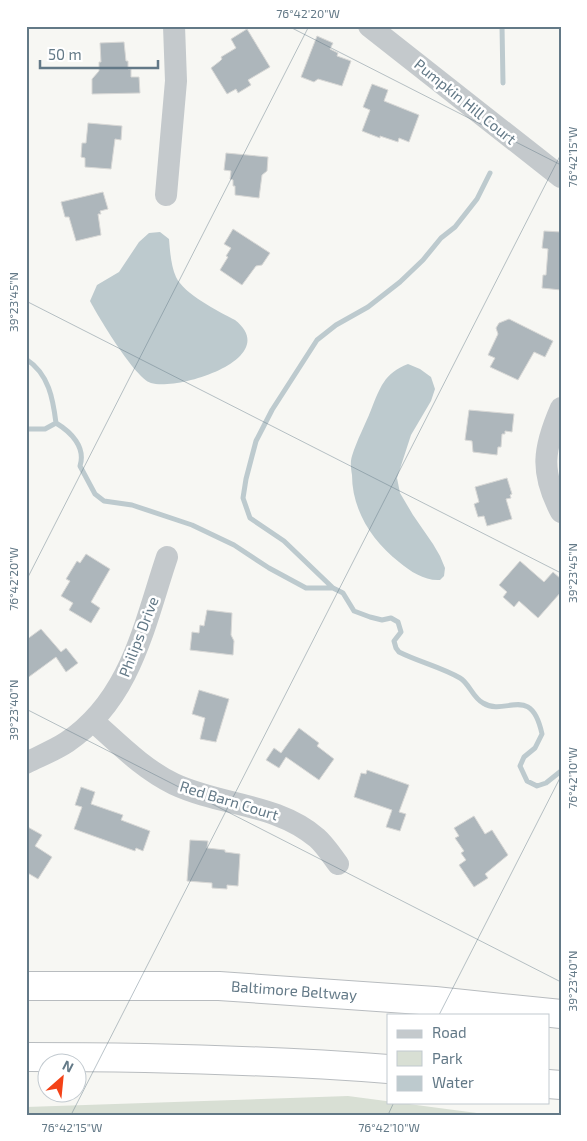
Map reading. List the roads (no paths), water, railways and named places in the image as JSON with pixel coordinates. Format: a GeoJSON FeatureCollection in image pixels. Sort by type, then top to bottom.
{"type":"FeatureCollection","features":[{"type":"Feature","properties":{"kind":"highway","name":"Baltimore Beltway"},"geometry":{"type":"LineString","coordinates":[[26,986],[219,986],[435,1001],[561,1014]]}},
{"type":"Feature","properties":{"kind":"highway"},"geometry":{"type":"LineString","coordinates":[[26,1057],[214,1060],[387,1069]]}},
{"type":"Feature","properties":{"kind":"street"},"geometry":{"type":"LineString","coordinates":[[166,195],[176,81],[174,26]]}},
{"type":"Feature","properties":{"kind":"street","name":"Pumpkin Hill Court"},"geometry":{"type":"LineString","coordinates":[[369,26],[561,177]]}},
{"type":"Feature","properties":{"kind":"street"},"geometry":{"type":"LineString","coordinates":[[561,408],[550,433],[546,453],[546,475],[552,496],[561,512]]}},
{"type":"Feature","properties":{"kind":"street","name":"Philips Drive"},"geometry":{"type":"LineString","coordinates":[[26,763],[67,742],[93,721],[110,701],[126,676],[135,656],[167,557]]}},
{"type":"Feature","properties":{"kind":"street","name":"Red Barn Court"},"geometry":{"type":"LineString","coordinates":[[93,721],[149,771],[176,785],[209,797],[272,812],[297,824],[318,838],[338,864]]}},
{"type":"Feature","properties":{"kind":"water"},"geometry":{"type":"Polygon","coordinates":[[[160,232],[169,239],[173,268],[180,283],[202,302],[235,320],[246,334],[246,347],[237,359],[222,369],[203,377],[165,384],[151,383],[144,379],[118,346],[90,301],[97,285],[119,272],[139,242],[149,233],[160,232]]]}},
{"type":"Feature","properties":{"kind":"water"},"geometry":{"type":"Polygon","coordinates":[[[408,364],[420,369],[431,377],[435,389],[431,401],[411,435],[397,478],[400,493],[440,556],[445,568],[444,576],[440,580],[429,579],[413,572],[389,554],[365,524],[353,488],[351,458],[377,395],[384,382],[393,372],[408,364]]]}},
{"type":"Feature","properties":{"kind":"waterway"},"geometry":{"type":"LineString","coordinates":[[502,26],[503,83]]}},
{"type":"Feature","properties":{"kind":"waterway"},"geometry":{"type":"LineString","coordinates":[[333,588],[284,541],[250,518],[243,498],[256,441],[272,410],[317,340],[336,325],[368,307],[400,282],[423,260],[441,238],[455,227],[477,199],[490,173]]}},
{"type":"Feature","properties":{"kind":"waterway"},"geometry":{"type":"LineString","coordinates":[[26,359],[34,365],[45,380],[49,388],[56,423],[76,441],[81,453],[80,466],[95,494],[104,501],[132,505],[192,525],[234,545],[269,568],[306,588],[333,588],[343,593],[354,611],[382,620],[391,618],[398,622],[401,632],[394,641],[399,652],[460,678],[466,683],[476,698],[483,703],[500,707],[525,705],[531,710],[537,719],[542,734],[535,748],[524,757],[520,766],[527,781],[537,786],[546,783],[561,771]]}},
{"type":"Feature","properties":{"kind":"waterway"},"geometry":{"type":"LineString","coordinates":[[26,429],[45,429],[56,423]]}}]}
